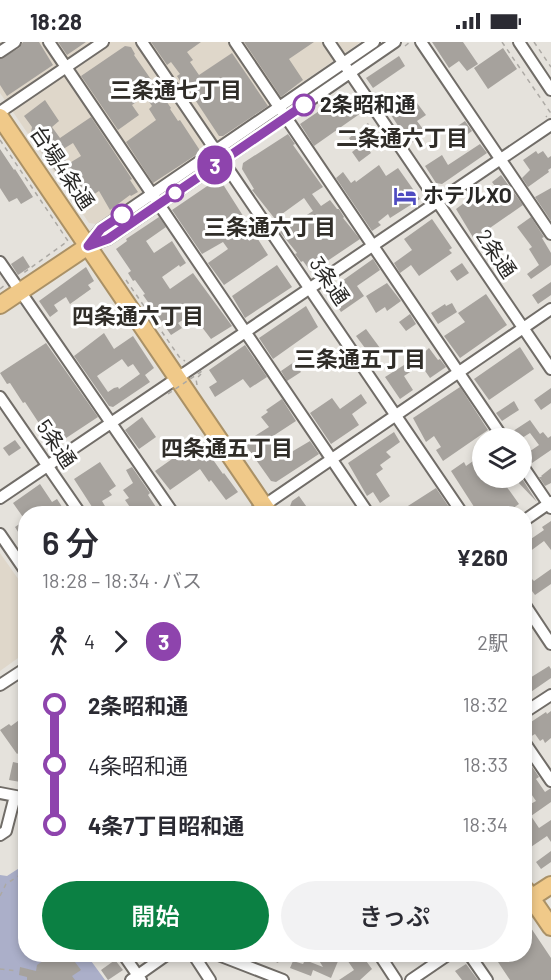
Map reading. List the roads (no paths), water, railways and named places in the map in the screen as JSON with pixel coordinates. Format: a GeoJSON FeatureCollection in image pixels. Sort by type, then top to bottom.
{"type":"FeatureCollection","features":[{"type":"Feature","properties":{"kind":"highway","name":"台場4条通"},"geometry":{"type":"LineString","coordinates":[[0,117],[88,246],[184,379],[260,506]]}},
{"type":"Feature","properties":{"kind":"highway"},"geometry":{"type":"LineString","coordinates":[[0,305],[17,286],[88,246]]}},
{"type":"Feature","properties":{"kind":"highway"},"geometry":{"type":"LineString","coordinates":[[532,894],[551,885]]}},
{"type":"Feature","properties":{"kind":"highway"},"geometry":{"type":"LineString","coordinates":[[532,902],[551,927]]}},
{"type":"Feature","properties":{"kind":"street"},"geometry":{"type":"LineString","coordinates":[[0,52],[15,42]]}},
{"type":"Feature","properties":{"kind":"street"},"geometry":{"type":"LineString","coordinates":[[49,42],[363,506]]}},
{"type":"Feature","properties":{"kind":"street"},"geometry":{"type":"LineString","coordinates":[[0,112],[103,42]]}},
{"type":"Feature","properties":{"kind":"street","name":"3条通"},"geometry":{"type":"LineString","coordinates":[[142,42],[457,506]]}},
{"type":"Feature","properties":{"kind":"street"},"geometry":{"type":"LineString","coordinates":[[234,42],[496,428]]}},
{"type":"Feature","properties":{"kind":"street","name":"2条通"},"geometry":{"type":"LineString","coordinates":[[328,42],[551,369]]}},
{"type":"Feature","properties":{"kind":"street"},"geometry":{"type":"LineString","coordinates":[[346,68],[374,42]]}},
{"type":"Feature","properties":{"kind":"street"},"geometry":{"type":"LineString","coordinates":[[88,246],[101,229],[155,199],[346,68],[394,42]]}},
{"type":"Feature","properties":{"kind":"street"},"geometry":{"type":"LineString","coordinates":[[421,42],[551,234]]}},
{"type":"Feature","properties":{"kind":"street"},"geometry":{"type":"LineString","coordinates":[[519,42],[551,90]]}},
{"type":"Feature","properties":{"kind":"street"},"geometry":{"type":"LineString","coordinates":[[0,498],[184,379],[245,332],[438,203],[548,121]]}},
{"type":"Feature","properties":{"kind":"street"},"geometry":{"type":"LineString","coordinates":[[0,262],[168,506]]}},
{"type":"Feature","properties":{"kind":"street"},"geometry":{"type":"LineString","coordinates":[[267,506],[551,309]]}},
{"type":"Feature","properties":{"kind":"street","name":"5条通"},"geometry":{"type":"LineString","coordinates":[[0,397],[75,506]]}},
{"type":"Feature","properties":{"kind":"street"},"geometry":{"type":"LineString","coordinates":[[532,479],[550,505],[532,516]]}},
{"type":"Feature","properties":{"kind":"street"},"geometry":{"type":"LineString","coordinates":[[0,534],[18,560]]}},
{"type":"Feature","properties":{"kind":"street"},"geometry":{"type":"LineString","coordinates":[[532,616],[551,644]]}},
{"type":"Feature","properties":{"kind":"street"},"geometry":{"type":"LineString","coordinates":[[0,685],[18,673]]}},
{"type":"Feature","properties":{"kind":"street"},"geometry":{"type":"LineString","coordinates":[[532,707],[551,694]]}},
{"type":"Feature","properties":{"kind":"street"},"geometry":{"type":"LineString","coordinates":[[532,754],[551,782]]}},
{"type":"Feature","properties":{"kind":"street"},"geometry":{"type":"LineString","coordinates":[[0,793],[18,797]]}},
{"type":"Feature","properties":{"kind":"street"},"geometry":{"type":"LineString","coordinates":[[0,835],[6,831],[18,802]]}},
{"type":"Feature","properties":{"kind":"street"},"geometry":{"type":"LineString","coordinates":[[128,962],[137,978],[158,962]]}},
{"type":"Feature","properties":{"kind":"street"},"geometry":{"type":"LineString","coordinates":[[198,962],[210,980]]}},
{"type":"Feature","properties":{"kind":"street"},"geometry":{"type":"LineString","coordinates":[[237,962],[283,980]]}},
{"type":"Feature","properties":{"kind":"street"},"geometry":{"type":"LineString","coordinates":[[384,962],[396,980]]}},
{"type":"Feature","properties":{"kind":"street"},"geometry":{"type":"LineString","coordinates":[[411,980],[437,962]]}},
{"type":"Feature","properties":{"kind":"street"},"geometry":{"type":"LineString","coordinates":[[475,962],[487,980]]}},
{"type":"Feature","properties":{"kind":"place","name":"2条昭和通"},"geometry":{"type":"Point","coordinates":[304,105]}},
{"type":"Feature","properties":{"kind":"place","name":"ホテルXO"},"geometry":{"type":"Point","coordinates":[405,196]}},
{"type":"Feature","properties":{"kind":"district","name":"三条通七丁目"},"geometry":{"type":"Point","coordinates":[176,90]}},
{"type":"Feature","properties":{"kind":"district","name":"二条通六丁目"},"geometry":{"type":"Point","coordinates":[402,138]}},
{"type":"Feature","properties":{"kind":"district","name":"三条通六丁目"},"geometry":{"type":"Point","coordinates":[270,227]}},
{"type":"Feature","properties":{"kind":"district","name":"四条通六丁目"},"geometry":{"type":"Point","coordinates":[138,316]}},
{"type":"Feature","properties":{"kind":"district","name":"三条通五丁目"},"geometry":{"type":"Point","coordinates":[360,359]}},
{"type":"Feature","properties":{"kind":"district","name":"四条通五丁目"},"geometry":{"type":"Point","coordinates":[227,448]}}]}
